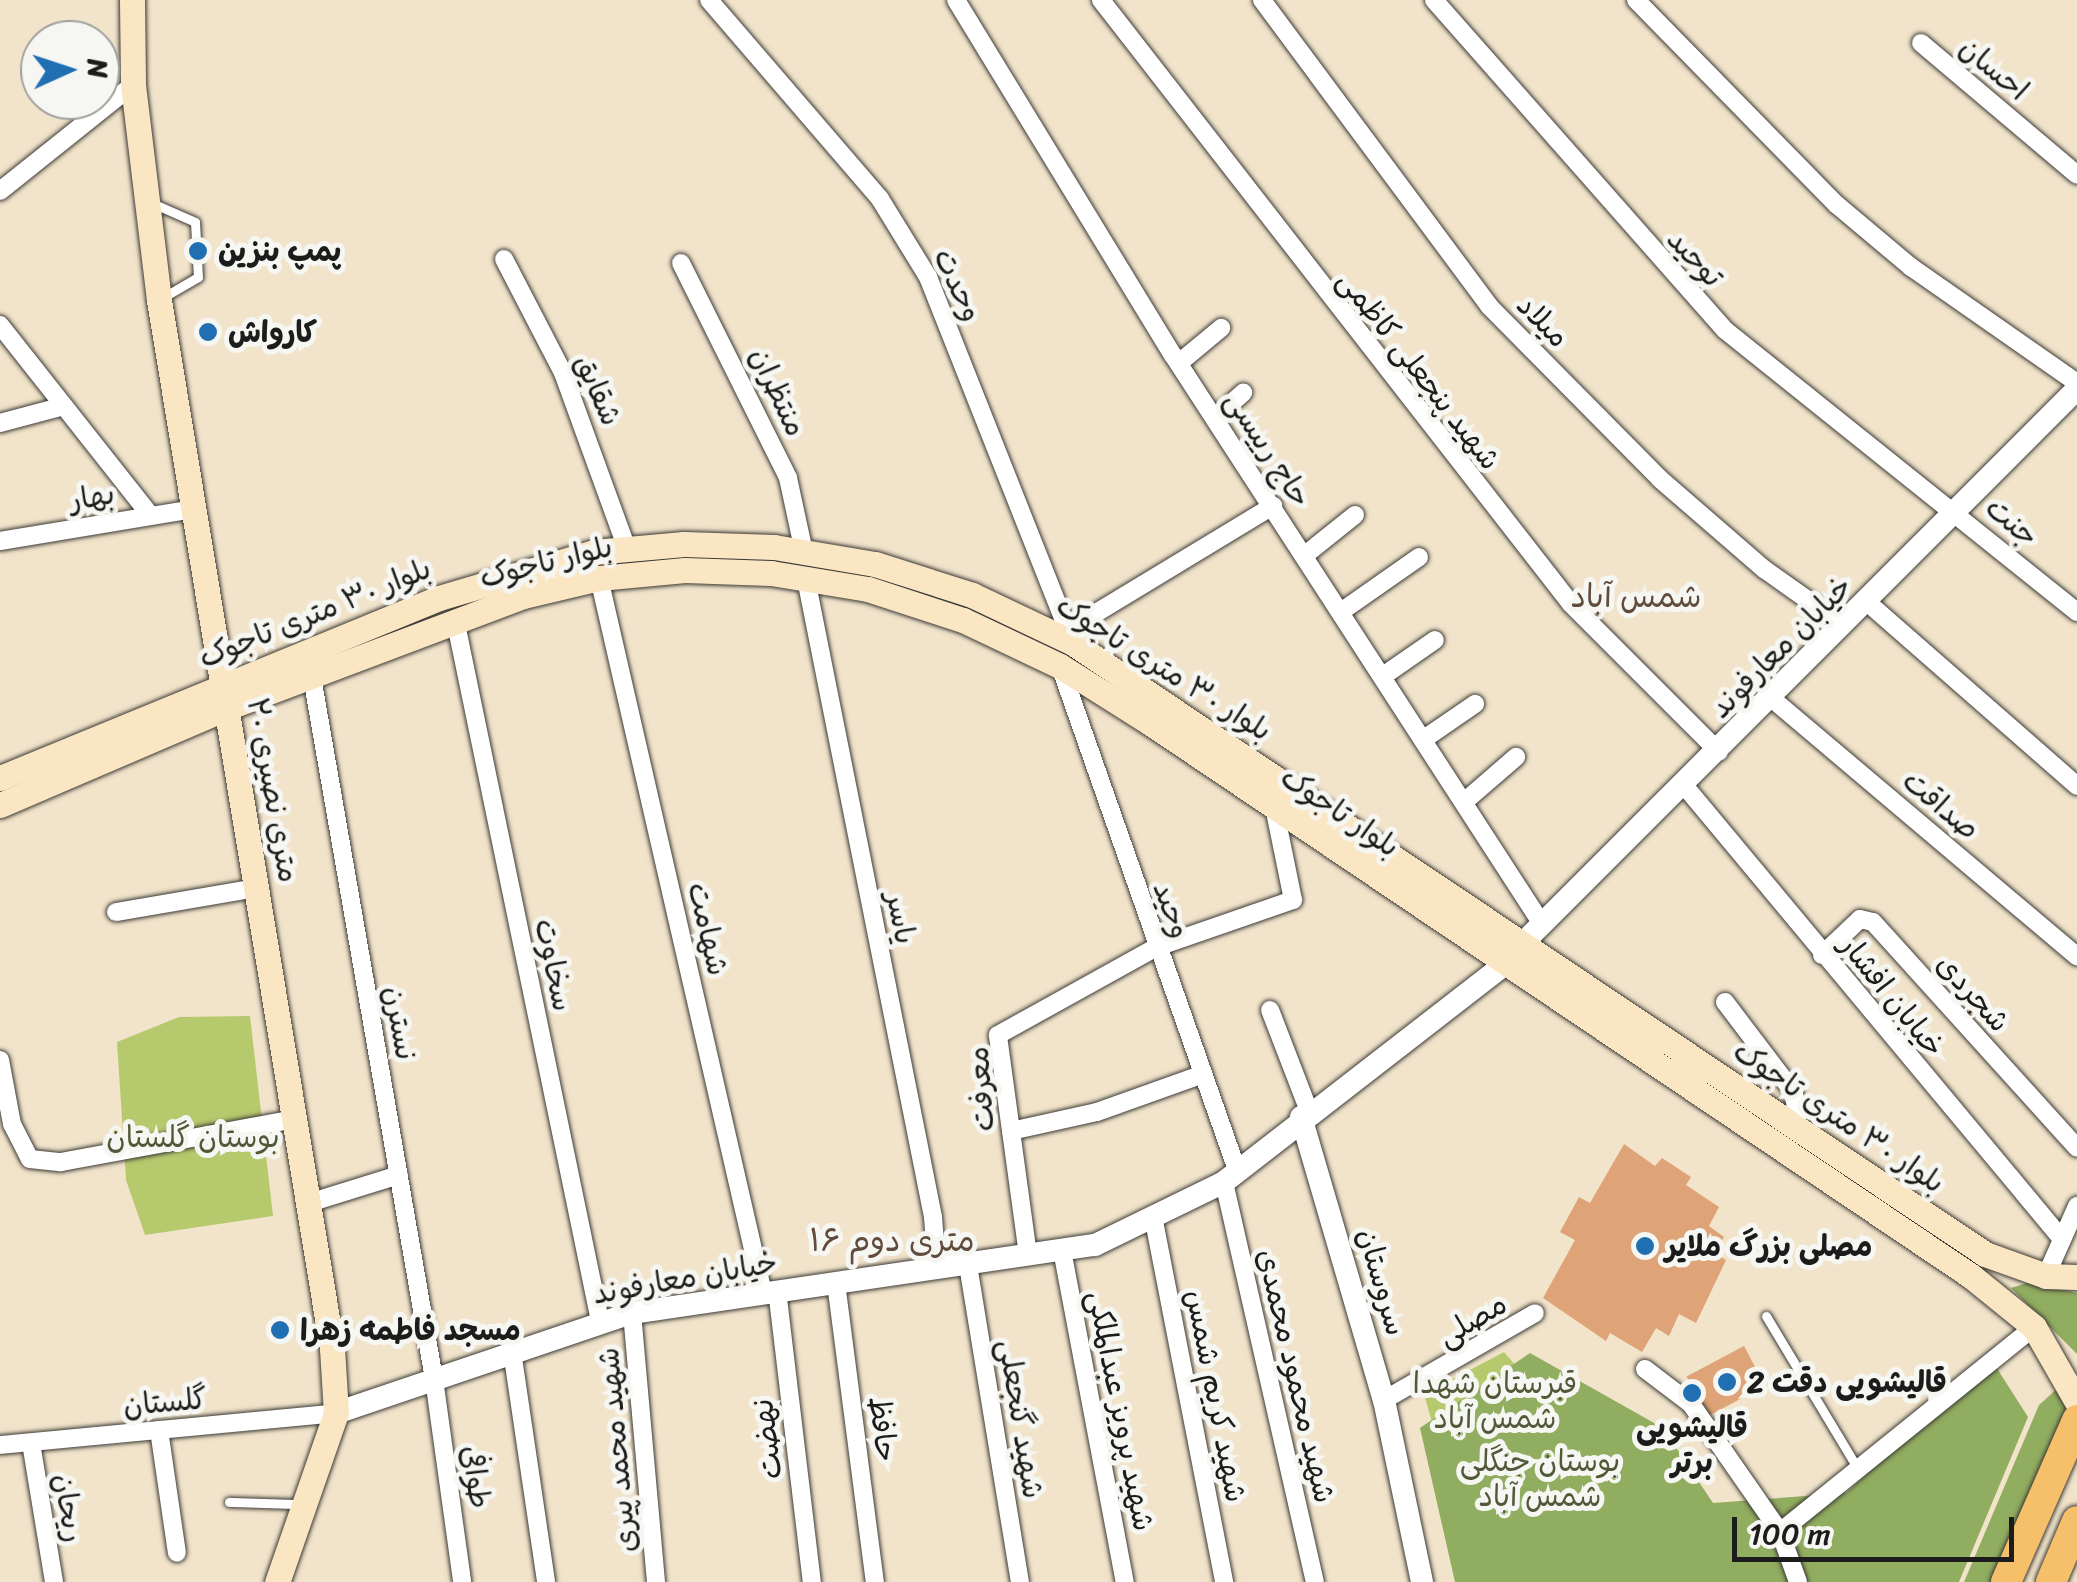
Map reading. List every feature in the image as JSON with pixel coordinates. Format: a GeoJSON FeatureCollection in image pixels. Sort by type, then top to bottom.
{"type":"FeatureCollection","features":[{"type":"Feature","properties":{"kind":"main road","name":"۲۰ متری نصیری"},"geometry":{"type":"LineString","coordinates":[[132,0],[133,84],[160,300],[309,1203],[336,1414],[277,1582]]}},
{"type":"Feature","properties":{"kind":"main road","name":"بلوار ۳۰ متری تاجوک"},"geometry":{"type":"LineString","coordinates":[[0,805],[223,697],[515,572],[626,549],[684,544],[804,552],[875,564],[972,595],[1067,647],[1514,953],[1798,1128],[1985,1254],[2046,1276],[2077,1277]]}},
{"type":"Feature","properties":{"kind":"main road","name":"بلوار تاجوک"},"geometry":{"type":"LineString","coordinates":[[223,697],[312,677],[456,619],[599,578],[685,570],[806,579],[868,589],[962,620],[1067,647],[1274,806],[1514,953],[1971,1276],[2034,1327],[2077,1402]]}},
{"type":"Feature","properties":{"kind":"main road","name":"بلوار ۳۰ متری تاجوک"},"geometry":{"type":"LineString","coordinates":[[0,778],[223,697]]}},
{"type":"Feature","properties":{"kind":"main road"},"geometry":{"type":"LineString","coordinates":[[2006,1582],[2077,1420]]}},
{"type":"Feature","properties":{"kind":"main road"},"geometry":{"type":"LineString","coordinates":[[2050,1582],[2074,1537]]}},
{"type":"Feature","properties":{"kind":"street","name":"وحدت"},"geometry":{"type":"LineString","coordinates":[[709,0],[880,199],[928,277],[1067,647]]}},
{"type":"Feature","properties":{"kind":"street","name":"حاج رییسی"},"geometry":{"type":"LineString","coordinates":[[956,0],[1179,364],[1542,924]]}},
{"type":"Feature","properties":{"kind":"street","name":"شهید پنجعلی کاظمی"},"geometry":{"type":"LineString","coordinates":[[1101,0],[1536,562],[1719,752]]}},
{"type":"Feature","properties":{"kind":"street","name":"میلاد"},"geometry":{"type":"LineString","coordinates":[[1262,0],[1489,306],[1660,479],[1764,569],[1843,625]]}},
{"type":"Feature","properties":{"kind":"street","name":"توحید"},"geometry":{"type":"LineString","coordinates":[[1434,0],[1725,330],[1957,512]]}},
{"type":"Feature","properties":{"kind":"street"},"geometry":{"type":"LineString","coordinates":[[1636,0],[1837,206],[1926,278],[2077,386]]}},
{"type":"Feature","properties":{"kind":"street","name":"احسان"},"geometry":{"type":"LineString","coordinates":[[1921,43],[2077,176]]}},
{"type":"Feature","properties":{"kind":"street"},"geometry":{"type":"LineString","coordinates":[[0,191],[133,84]]}},
{"type":"Feature","properties":{"kind":"street","name":"شقایق"},"geometry":{"type":"LineString","coordinates":[[504,258],[570,389],[626,549]]}},
{"type":"Feature","properties":{"kind":"street","name":"منتظران"},"geometry":{"type":"LineString","coordinates":[[680,263],[788,478],[804,552]]}},
{"type":"Feature","properties":{"kind":"street"},"geometry":{"type":"LineString","coordinates":[[0,325],[150,515]]}},
{"type":"Feature","properties":{"kind":"street"},"geometry":{"type":"LineString","coordinates":[[1179,364],[1221,328]]}},
{"type":"Feature","properties":{"kind":"street","name":"خیابان معارفوند"},"geometry":{"type":"LineString","coordinates":[[336,1414],[632,1313],[1062,1250],[1154,1221],[1231,1176],[1514,953],[1719,752],[2077,386]]}},
{"type":"Feature","properties":{"kind":"street"},"geometry":{"type":"LineString","coordinates":[[1215,418],[1244,393]]}},
{"type":"Feature","properties":{"kind":"street"},"geometry":{"type":"LineString","coordinates":[[0,423],[64,406]]}},
{"type":"Feature","properties":{"kind":"street"},"geometry":{"type":"LineString","coordinates":[[1067,647],[1272,506]]}},
{"type":"Feature","properties":{"kind":"street","name":"بهار"},"geometry":{"type":"LineString","coordinates":[[0,542],[194,509]]}},
{"type":"Feature","properties":{"kind":"street","name":"جنت"},"geometry":{"type":"LineString","coordinates":[[1957,512],[2077,612]]}},
{"type":"Feature","properties":{"kind":"street"},"geometry":{"type":"LineString","coordinates":[[1305,555],[1356,516]]}},
{"type":"Feature","properties":{"kind":"street"},"geometry":{"type":"LineString","coordinates":[[1342,612],[1419,558]]}},
{"type":"Feature","properties":{"kind":"street","name":"شهامت"},"geometry":{"type":"LineString","coordinates":[[599,578],[770,1291]]}},
{"type":"Feature","properties":{"kind":"street","name":"یاسر"},"geometry":{"type":"LineString","coordinates":[[806,579],[933,1217],[937,1269]]}},
{"type":"Feature","properties":{"kind":"street"},"geometry":{"type":"LineString","coordinates":[[1866,602],[2077,786]]}},
{"type":"Feature","properties":{"kind":"street","name":"سخاوت"},"geometry":{"type":"LineString","coordinates":[[456,619],[600,1321]]}},
{"type":"Feature","properties":{"kind":"street"},"geometry":{"type":"LineString","coordinates":[[1383,676],[1435,640]]}},
{"type":"Feature","properties":{"kind":"street","name":"وحید"},"geometry":{"type":"LineString","coordinates":[[1067,647],[1231,1176]]}},
{"type":"Feature","properties":{"kind":"street","name":"نسترن"},"geometry":{"type":"LineString","coordinates":[[312,677],[434,1379]]}},
{"type":"Feature","properties":{"kind":"street","name":"صداقت"},"geometry":{"type":"LineString","coordinates":[[1770,697],[2077,956]]}},
{"type":"Feature","properties":{"kind":"street"},"geometry":{"type":"LineString","coordinates":[[1424,739],[1475,704]]}},
{"type":"Feature","properties":{"kind":"street"},"geometry":{"type":"LineString","coordinates":[[1464,802],[1516,757]]}},
{"type":"Feature","properties":{"kind":"street","name":"خیابان افشار"},"geometry":{"type":"LineString","coordinates":[[1683,784],[2062,1240]]}},
{"type":"Feature","properties":{"kind":"street"},"geometry":{"type":"LineString","coordinates":[[1157,947],[1293,900],[1274,806]]}},
{"type":"Feature","properties":{"kind":"street"},"geometry":{"type":"LineString","coordinates":[[116,912],[257,888]]}},
{"type":"Feature","properties":{"kind":"street","name":"شجردی"},"geometry":{"type":"LineString","coordinates":[[1822,954],[1860,919],[1872,922],[2077,1148]]}},
{"type":"Feature","properties":{"kind":"street","name":"معرفت"},"geometry":{"type":"LineString","coordinates":[[1028,1255],[998,1035],[1157,947]]}},
{"type":"Feature","properties":{"kind":"street"},"geometry":{"type":"LineString","coordinates":[[1726,1002],[1794,1093],[1798,1128]]}},
{"type":"Feature","properties":{"kind":"street"},"geometry":{"type":"LineString","coordinates":[[1270,1010],[1305,1114]]}},
{"type":"Feature","properties":{"kind":"street"},"geometry":{"type":"LineString","coordinates":[[0,1060],[12,1124],[30,1159],[61,1162],[295,1119]]}},
{"type":"Feature","properties":{"kind":"street"},"geometry":{"type":"LineString","coordinates":[[1011,1131],[1097,1112],[1202,1074]]}},
{"type":"Feature","properties":{"kind":"street","name":"سروستان"},"geometry":{"type":"LineString","coordinates":[[1305,1114],[1384,1400],[1422,1582]]}},
{"type":"Feature","properties":{"kind":"street"},"geometry":{"type":"LineString","coordinates":[[309,1203],[399,1175]]}},
{"type":"Feature","properties":{"kind":"street","name":"شهید محمود محمدی"},"geometry":{"type":"LineString","coordinates":[[1231,1176],[1315,1582]]}},
{"type":"Feature","properties":{"kind":"street"},"geometry":{"type":"LineString","coordinates":[[2046,1276],[2077,1206]]}},
{"type":"Feature","properties":{"kind":"street","name":"شهید کریم شمس"},"geometry":{"type":"LineString","coordinates":[[1154,1221],[1224,1582]]}},
{"type":"Feature","properties":{"kind":"street","name":"شهید پرویز عبدالملکی"},"geometry":{"type":"LineString","coordinates":[[1062,1250],[1125,1582]]}},
{"type":"Feature","properties":{"kind":"street","name":"شهید گنجعلی"},"geometry":{"type":"LineString","coordinates":[[968,1264],[1020,1582]]}},
{"type":"Feature","properties":{"kind":"street","name":"حافظ"},"geometry":{"type":"LineString","coordinates":[[836,1283],[875,1582]]}},
{"type":"Feature","properties":{"kind":"street","name":"نهضت"},"geometry":{"type":"LineString","coordinates":[[770,1291],[812,1582]]}},
{"type":"Feature","properties":{"kind":"street","name":"شهید محمد پیری"},"geometry":{"type":"LineString","coordinates":[[632,1313],[656,1582]]}},
{"type":"Feature","properties":{"kind":"street","name":"مصلی"},"geometry":{"type":"LineString","coordinates":[[1384,1400],[1535,1313]]}},
{"type":"Feature","properties":{"kind":"street"},"geometry":{"type":"LineString","coordinates":[[1780,1532],[2034,1327]]}},
{"type":"Feature","properties":{"kind":"street"},"geometry":{"type":"LineString","coordinates":[[512,1351],[546,1582]]}},
{"type":"Feature","properties":{"kind":"street"},"geometry":{"type":"LineString","coordinates":[[1645,1369],[1691,1404],[1780,1532],[1798,1582]]}},
{"type":"Feature","properties":{"kind":"street","name":"طوافی"},"geometry":{"type":"LineString","coordinates":[[434,1379],[462,1582]]}},
{"type":"Feature","properties":{"kind":"street","name":"گلستان"},"geometry":{"type":"LineString","coordinates":[[0,1446],[336,1414]]}},
{"type":"Feature","properties":{"kind":"street"},"geometry":{"type":"LineString","coordinates":[[160,1430],[178,1553]]}},
{"type":"Feature","properties":{"kind":"street","name":"ریحان"},"geometry":{"type":"LineString","coordinates":[[31,1443],[54,1582]]}},
{"type":"Feature","properties":{"kind":"lane"},"geometry":{"type":"LineString","coordinates":[[146,200],[196,222],[198,277],[160,300]]}},
{"type":"Feature","properties":{"kind":"lane"},"geometry":{"type":"LineString","coordinates":[[1766,1316],[1858,1469]]}},
{"type":"Feature","properties":{"kind":"lane"},"geometry":{"type":"LineString","coordinates":[[229,1502],[306,1504]]}},
{"type":"Feature","properties":{"kind":"green space","name":"بوستان گلستان"},"geometry":{"type":"Polygon","coordinates":[[[250,1016],[273,1216],[145,1235],[126,1180],[117,1042],[179,1017],[250,1016]]]}},
{"type":"Feature","properties":{"kind":"green space"},"geometry":{"type":"Polygon","coordinates":[[[2030,1282],[2077,1293],[2077,1354],[2011,1288],[2030,1282]]]}},
{"type":"Feature","properties":{"kind":"green space","name":"قبرستان شهدا شمس آباد"},"geometry":{"type":"Polygon","coordinates":[[[1504,1352],[1529,1381],[1443,1461],[1424,1394],[1504,1352]]]}},
{"type":"Feature","properties":{"kind":"green space","name":"بوستان جنگلی شمس آباد"},"geometry":{"type":"Polygon","coordinates":[[[1530,1353],[1663,1428],[1713,1503],[1846,1493],[1991,1359],[2028,1417],[1959,1582],[1455,1582],[1420,1428],[1530,1353]]]}},
{"type":"Feature","properties":{"kind":"green space"},"geometry":{"type":"Polygon","coordinates":[[[2059,1387],[2070,1403],[1992,1582],[1964,1582],[2039,1405],[2059,1387]]]}},
{"type":"Feature","properties":{"kind":"building","name":"مصلی بزرگ ملایر"},"geometry":{"type":"Polygon","coordinates":[[[1624,1144],[1655,1166],[1662,1158],[1691,1177],[1686,1185],[1719,1207],[1709,1226],[1724,1237],[1715,1253],[1726,1260],[1696,1323],[1679,1314],[1669,1336],[1656,1328],[1642,1352],[1610,1333],[1606,1341],[1543,1298],[1575,1240],[1560,1232],[1579,1197],[1590,1203],[1624,1144]]]}},
{"type":"Feature","properties":{"kind":"building","name":"قالیشویی دقت 2"},"geometry":{"type":"Polygon","coordinates":[[[1744,1346],[1765,1386],[1708,1416],[1687,1377],[1744,1346]]]}},
{"type":"Feature","properties":{"kind":"place","name":"پمپ بنزین"},"geometry":{"type":"Point","coordinates":[198,251]}},
{"type":"Feature","properties":{"kind":"place","name":"کارواش"},"geometry":{"type":"Point","coordinates":[208,332]}},
{"type":"Feature","properties":{"kind":"place","name":"مصلی بزرگ ملایر"},"geometry":{"type":"Point","coordinates":[1645,1246]}},
{"type":"Feature","properties":{"kind":"place","name":"مسجد فاطمه زهرا"},"geometry":{"type":"Point","coordinates":[280,1330]}},
{"type":"Feature","properties":{"kind":"place","name":"قالیشویی دقت 2"},"geometry":{"type":"Point","coordinates":[1727,1382]}},
{"type":"Feature","properties":{"kind":"place","name":"قالیشویی برتر"},"geometry":{"type":"Point","coordinates":[1692,1393]}},
{"type":"Feature","properties":{"kind":"district","name":"شمس آباد"},"geometry":{"type":"Point","coordinates":[1636,597]}},
{"type":"Feature","properties":{"kind":"district","name":"۱۶ متری دوم"},"geometry":{"type":"Point","coordinates":[892,1241]}}]}
